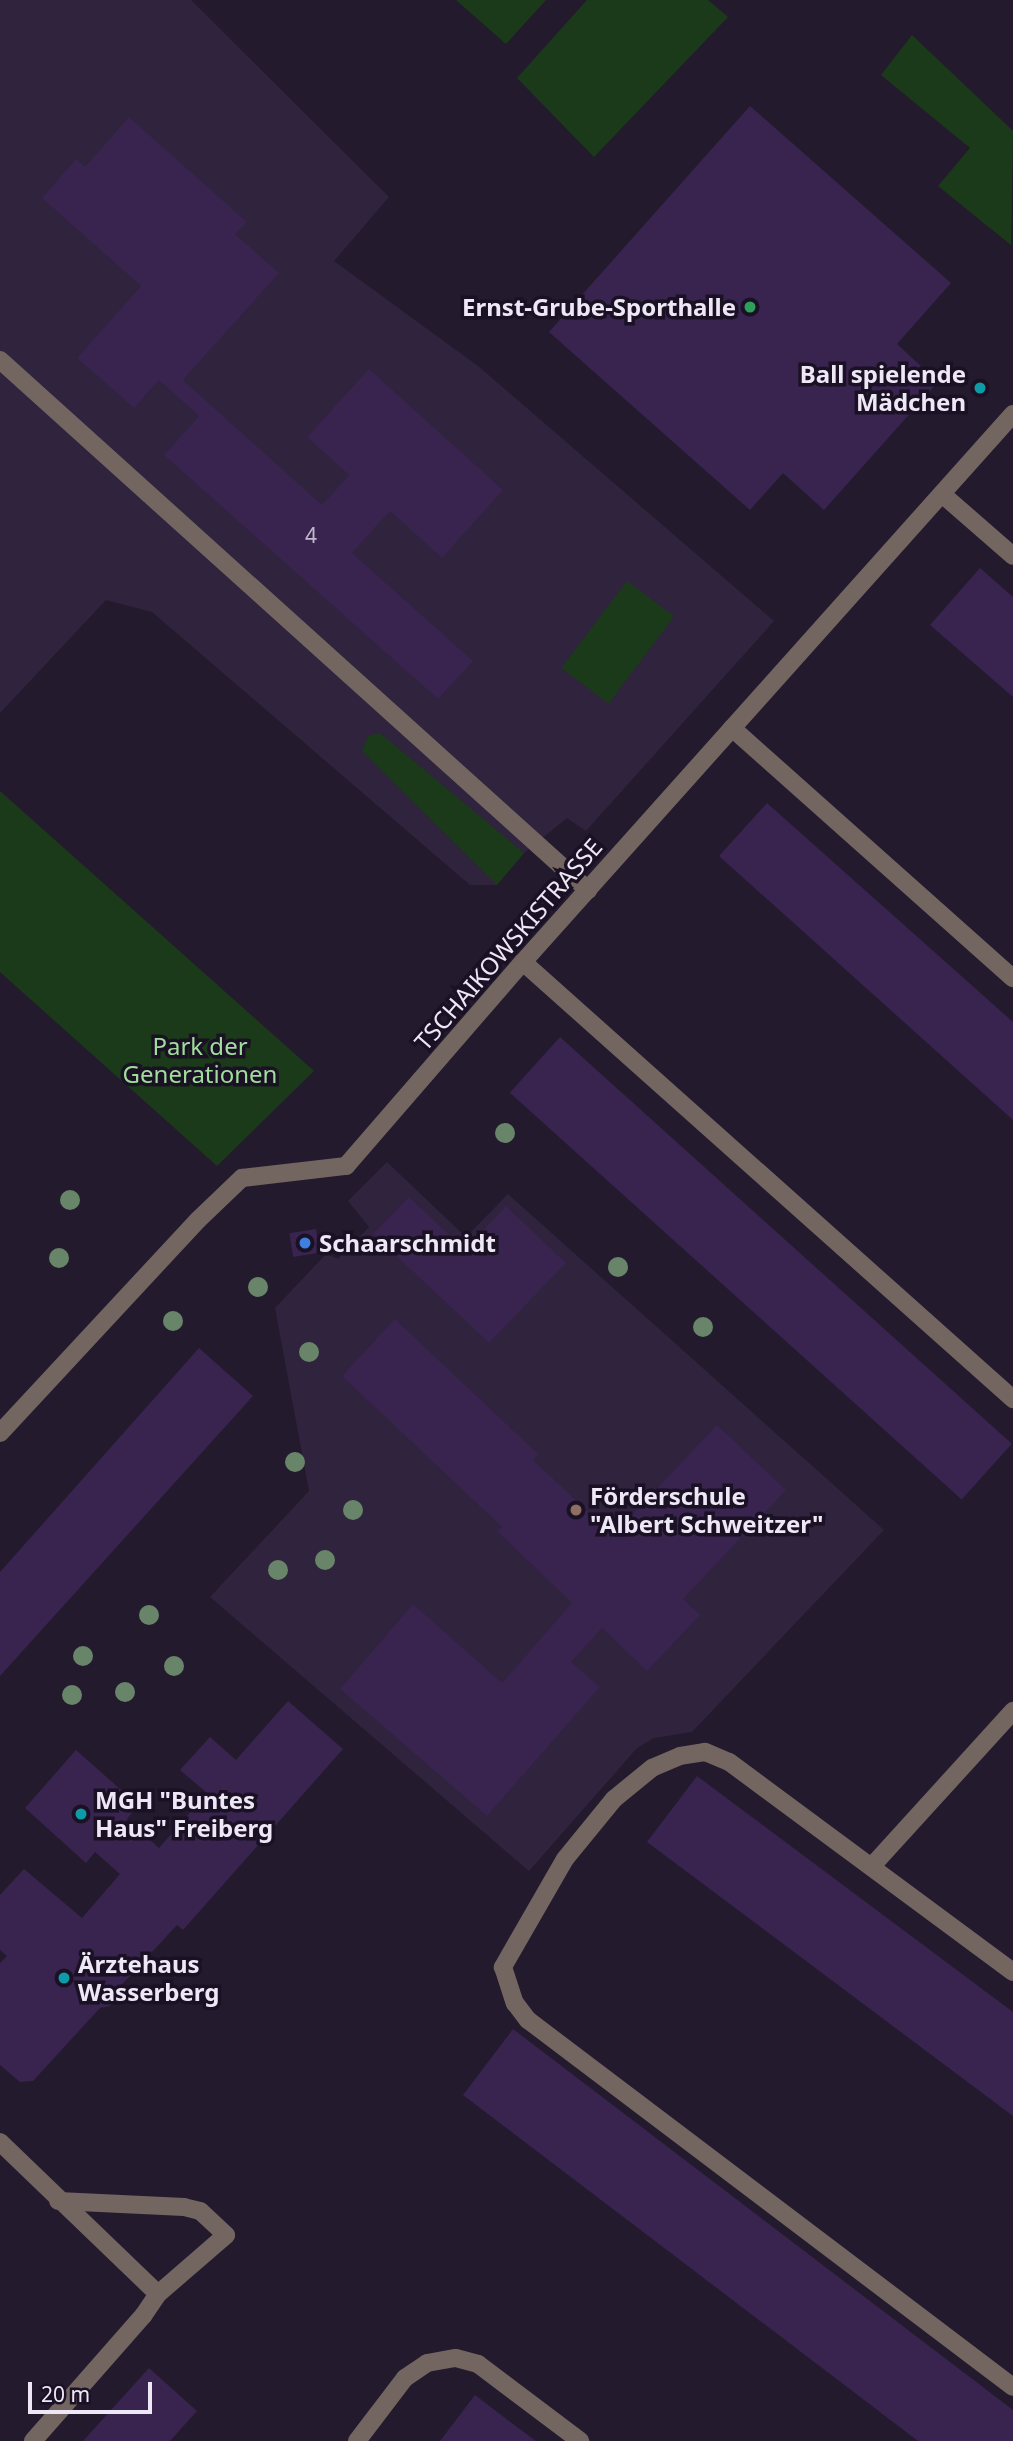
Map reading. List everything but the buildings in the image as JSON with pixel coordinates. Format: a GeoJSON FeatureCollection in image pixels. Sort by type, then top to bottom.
{"type":"FeatureCollection","features":[{"type":"Feature","properties":{"kind":"street"},"geometry":{"type":"LineString","coordinates":[[0,360],[182,521],[587,890]]}},
{"type":"Feature","properties":{"kind":"street","name":"TSCHAIKOWSKISTRASSE"},"geometry":{"type":"LineString","coordinates":[[0,1433],[198,1220],[242,1178],[346,1166],[523,962],[1013,414]]}},
{"type":"Feature","properties":{"kind":"street"},"geometry":{"type":"LineString","coordinates":[[942,494],[1013,556]]}},
{"type":"Feature","properties":{"kind":"street"},"geometry":{"type":"LineString","coordinates":[[732,728],[1013,978]]}},
{"type":"Feature","properties":{"kind":"street"},"geometry":{"type":"LineString","coordinates":[[523,962],[1013,1399]]}},
{"type":"Feature","properties":{"kind":"street"},"geometry":{"type":"LineString","coordinates":[[872,1866],[1013,1711]]}},
{"type":"Feature","properties":{"kind":"street"},"geometry":{"type":"LineString","coordinates":[[1013,1972],[729,1762],[705,1752],[680,1756],[652,1768],[614,1799],[565,1859],[503,1967],[506,1985],[528,2020],[1013,2387]]}},
{"type":"Feature","properties":{"kind":"street"},"geometry":{"type":"LineString","coordinates":[[0,2142],[58,2201],[158,2294]]}},
{"type":"Feature","properties":{"kind":"street"},"geometry":{"type":"LineString","coordinates":[[33,2441],[144,2316],[158,2294],[226,2235],[200,2211],[184,2207],[58,2201]]}},
{"type":"Feature","properties":{"kind":"street"},"geometry":{"type":"LineString","coordinates":[[357,2441],[405,2378],[427,2363],[456,2358],[478,2364],[580,2441]]}},
{"type":"Feature","properties":{"kind":"shaded area"},"geometry":{"type":"Polygon","coordinates":[[[0,0],[191,0],[389,197],[334,261],[478,366],[774,621],[586,831],[567,818],[524,853],[497,885],[470,885],[152,612],[106,600],[0,713],[0,0]]]}},
{"type":"Feature","properties":{"kind":"shaded area","name":"Förderschule \"Albert Schweitzer\""},"geometry":{"type":"Polygon","coordinates":[[[387,1162],[466,1237],[508,1194],[884,1530],[692,1732],[654,1738],[637,1748],[529,1871],[210,1597],[309,1491],[275,1308],[326,1254],[338,1259],[369,1227],[348,1201],[387,1162]]]}},
{"type":"Feature","properties":{"kind":"green space"},"geometry":{"type":"Polygon","coordinates":[[[456,0],[546,0],[506,44],[456,0]]]}},
{"type":"Feature","properties":{"kind":"green space"},"geometry":{"type":"Polygon","coordinates":[[[587,0],[708,0],[728,17],[594,157],[517,78],[587,0]]]}},
{"type":"Feature","properties":{"kind":"green space"},"geometry":{"type":"Polygon","coordinates":[[[912,35],[1013,131],[1011,245],[938,186],[970,148],[881,75],[912,35]]]}},
{"type":"Feature","properties":{"kind":"green space"},"geometry":{"type":"Polygon","coordinates":[[[627,581],[674,617],[609,704],[561,668],[627,581]]]}},
{"type":"Feature","properties":{"kind":"green space"},"geometry":{"type":"Polygon","coordinates":[[[380,733],[524,853],[497,885],[362,751],[368,736],[380,733]]]}},
{"type":"Feature","properties":{"kind":"green space","name":"Park der Generationen"},"geometry":{"type":"Polygon","coordinates":[[[0,791],[314,1071],[217,1166],[0,972],[0,791]]]}},
{"type":"Feature","properties":{"kind":"place","name":"Ernst-Grube-Sporthalle"},"geometry":{"type":"Point","coordinates":[750,307]}},
{"type":"Feature","properties":{"kind":"place","name":"Ball spielende Mädchen"},"geometry":{"type":"Point","coordinates":[980,388]}},
{"type":"Feature","properties":{"kind":"place","name":"Schaarschmidt"},"geometry":{"type":"Point","coordinates":[305,1243]}},
{"type":"Feature","properties":{"kind":"place","name":"Förderschule \"Albert Schweitzer\""},"geometry":{"type":"Point","coordinates":[576,1510]}},
{"type":"Feature","properties":{"kind":"place","name":"MGH \"Buntes Haus\" Freiberg"},"geometry":{"type":"Point","coordinates":[81,1814]}},
{"type":"Feature","properties":{"kind":"place","name":"Ärztehaus Wasserberg"},"geometry":{"type":"Point","coordinates":[64,1978]}}]}
